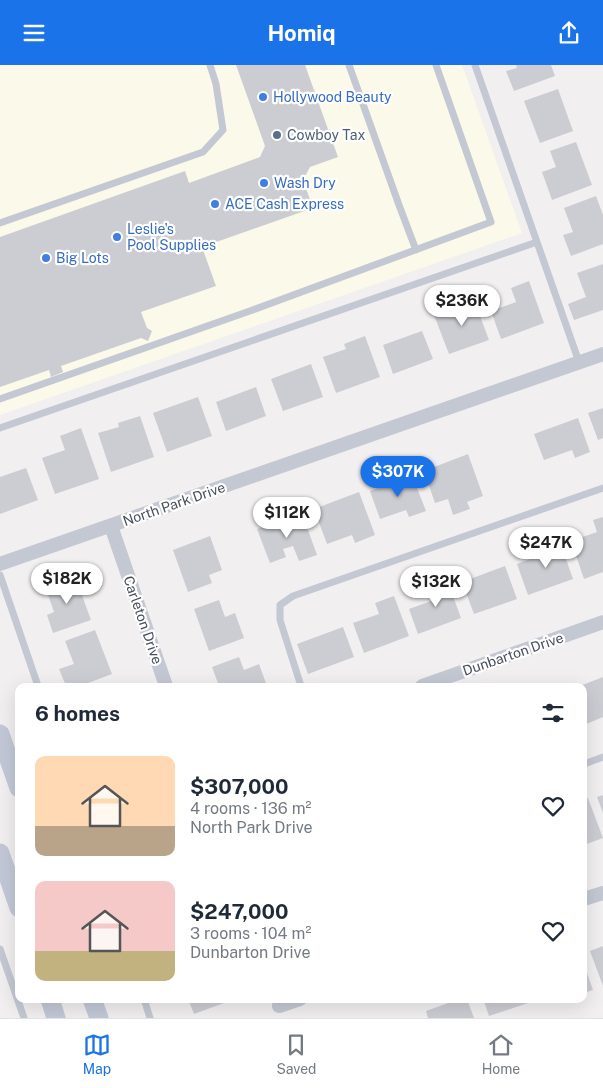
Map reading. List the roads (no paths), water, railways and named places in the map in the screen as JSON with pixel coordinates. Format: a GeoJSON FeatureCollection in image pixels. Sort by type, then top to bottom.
{"type":"FeatureCollection","features":[{"type":"Feature","properties":{"kind":"main road"},"geometry":{"type":"LineString","coordinates":[[0,734],[15,777]]}},
{"type":"Feature","properties":{"kind":"main road"},"geometry":{"type":"LineString","coordinates":[[0,853],[15,896]]}},
{"type":"Feature","properties":{"kind":"main road"},"geometry":{"type":"LineString","coordinates":[[51,1003],[56,1018]]}},
{"type":"Feature","properties":{"kind":"main road"},"geometry":{"type":"LineString","coordinates":[[93,1003],[98,1018]]}},
{"type":"Feature","properties":{"kind":"street","name":"North Park Drive"},"geometry":{"type":"LineString","coordinates":[[0,565],[603,354]]}},
{"type":"Feature","properties":{"kind":"street","name":"Carleton Drive"},"geometry":{"type":"LineString","coordinates":[[111,526],[165,683]]}},
{"type":"Feature","properties":{"kind":"street","name":"Dunbarton Drive"},"geometry":{"type":"LineString","coordinates":[[430,683],[603,622]]}},
{"type":"Feature","properties":{"kind":"street"},"geometry":{"type":"LineString","coordinates":[[587,898],[603,893]]}},
{"type":"Feature","properties":{"kind":"street"},"geometry":{"type":"LineString","coordinates":[[279,1008],[291,1003]]}},
{"type":"Feature","properties":{"kind":"lane"},"geometry":{"type":"LineString","coordinates":[[0,223],[203,153],[223,130],[216,84],[210,65]]}},
{"type":"Feature","properties":{"kind":"lane"},"geometry":{"type":"LineString","coordinates":[[349,65],[398,205],[416,250]]}},
{"type":"Feature","properties":{"kind":"lane"},"geometry":{"type":"LineString","coordinates":[[0,399],[247,312],[491,222],[436,65]]}},
{"type":"Feature","properties":{"kind":"lane"},"geometry":{"type":"LineString","coordinates":[[475,65],[579,363]]}},
{"type":"Feature","properties":{"kind":"lane"},"geometry":{"type":"LineString","coordinates":[[0,428],[537,242]]}},
{"type":"Feature","properties":{"kind":"lane"},"geometry":{"type":"LineString","coordinates":[[300,683],[280,620],[280,605],[293,596],[603,488]]}},
{"type":"Feature","properties":{"kind":"lane"},"geometry":{"type":"LineString","coordinates":[[0,575],[37,683]]}},
{"type":"Feature","properties":{"kind":"lane"},"geometry":{"type":"LineString","coordinates":[[587,763],[603,757]]}},
{"type":"Feature","properties":{"kind":"lane"},"geometry":{"type":"LineString","coordinates":[[0,949],[15,992]]}},
{"type":"Feature","properties":{"kind":"lane"},"geometry":{"type":"LineString","coordinates":[[19,1003],[24,1018]]}},
{"type":"Feature","properties":{"kind":"lane"},"geometry":{"type":"LineString","coordinates":[[145,1003],[150,1018]]}},
{"type":"Feature","properties":{"kind":"place","name":"Hollywood Beauty"},"geometry":{"type":"Point","coordinates":[263,97]}},
{"type":"Feature","properties":{"kind":"place","name":"Cowboy Tax"},"geometry":{"type":"Point","coordinates":[277,135]}},
{"type":"Feature","properties":{"kind":"place","name":"Wash Dry"},"geometry":{"type":"Point","coordinates":[264,183]}},
{"type":"Feature","properties":{"kind":"place","name":"ACE Cash Express"},"geometry":{"type":"Point","coordinates":[215,204]}},
{"type":"Feature","properties":{"kind":"place","name":"Leslie's Pool Supplies"},"geometry":{"type":"Point","coordinates":[117,237]}},
{"type":"Feature","properties":{"kind":"place","name":"Big Lots"},"geometry":{"type":"Point","coordinates":[46,258]}}]}
